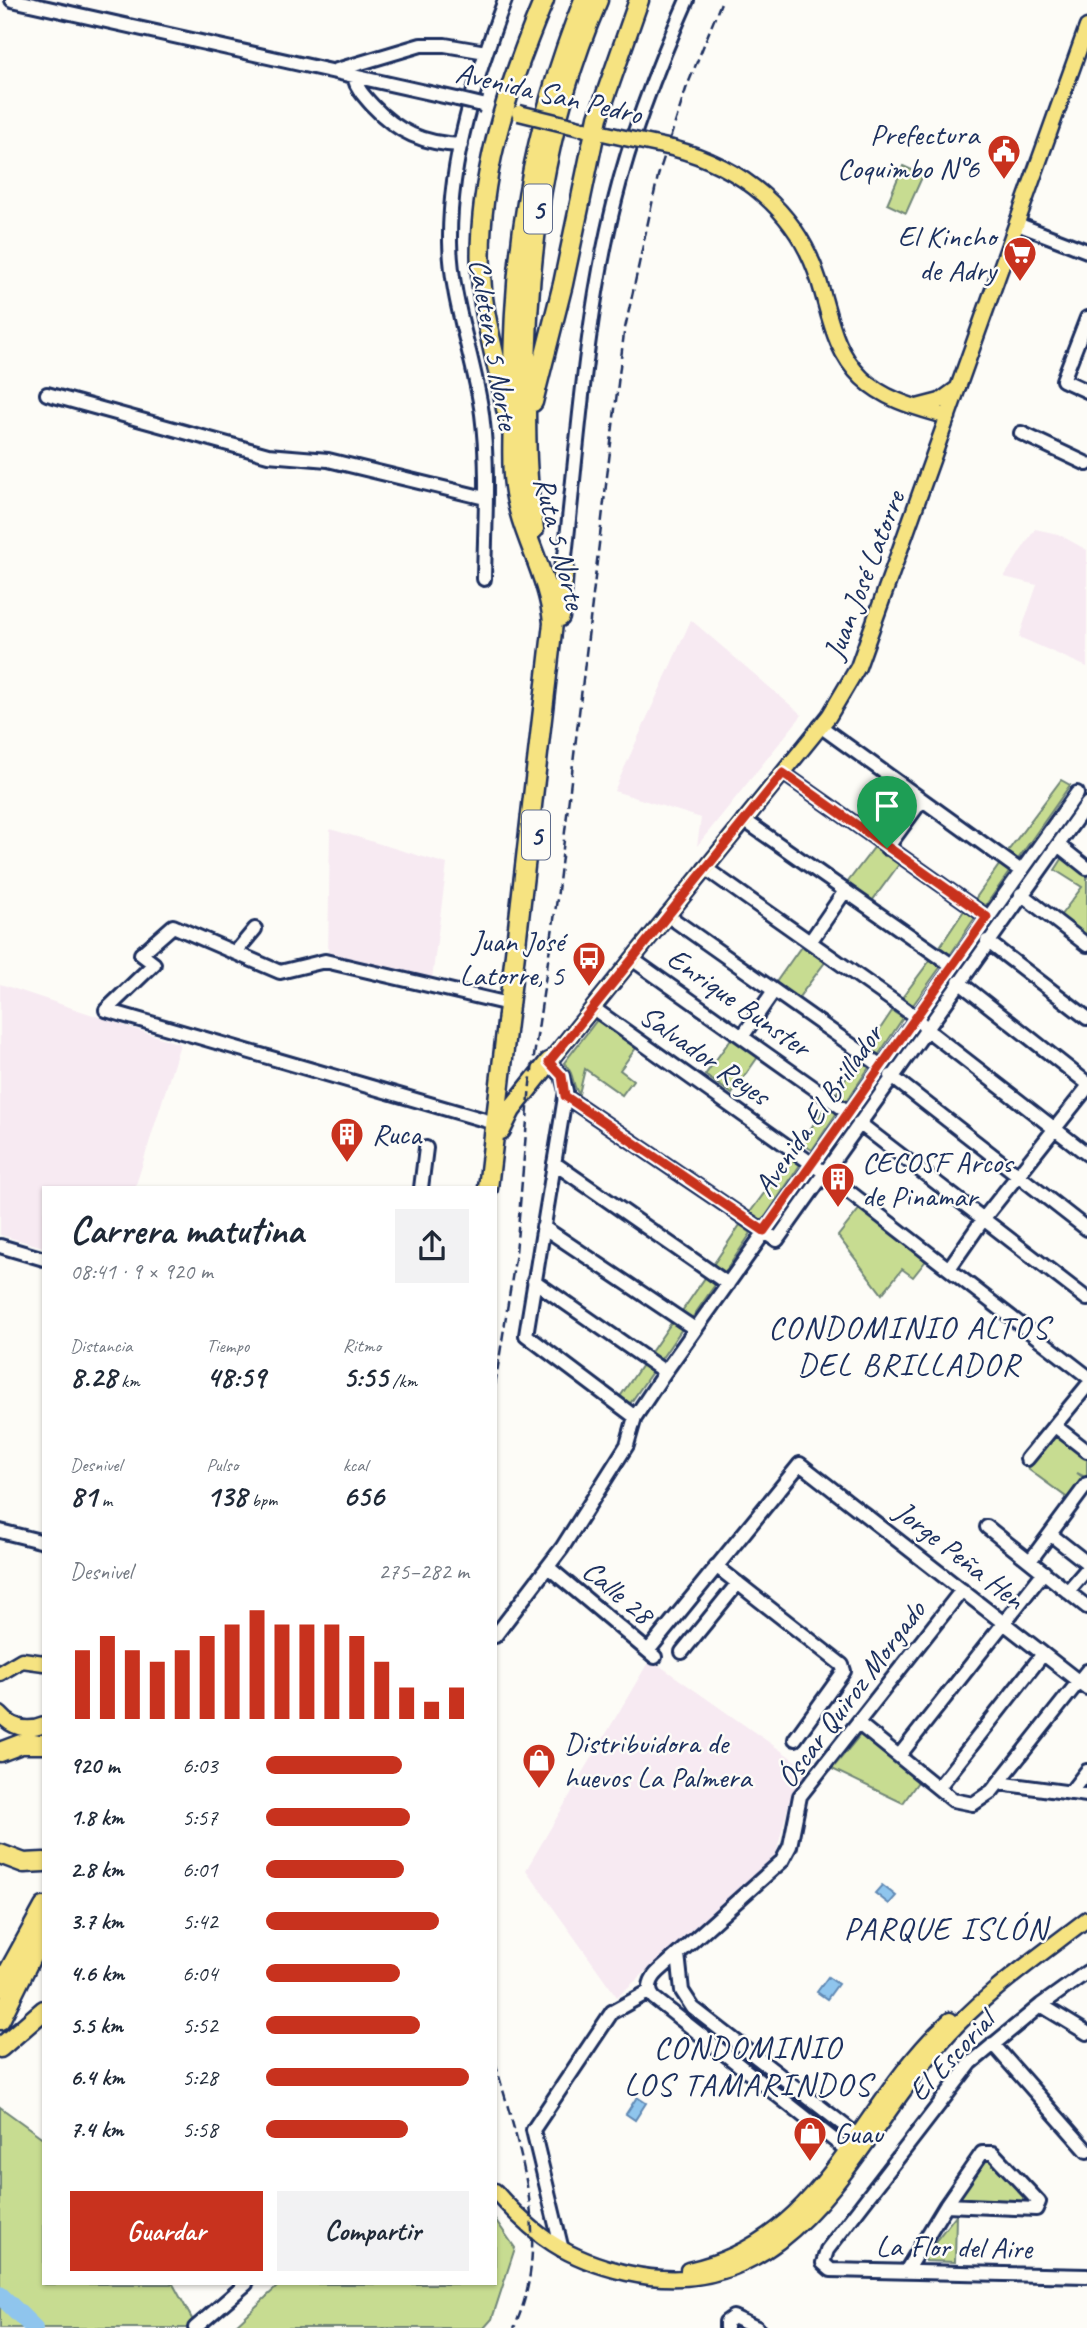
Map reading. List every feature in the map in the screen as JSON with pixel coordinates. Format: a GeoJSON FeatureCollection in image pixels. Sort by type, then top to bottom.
{"type":"FeatureCollection","features":[{"type":"Feature","properties":{"kind":"highway"},"geometry":{"type":"LineString","coordinates":[[514,454],[488,327],[481,271],[484,201],[544,0]]}},
{"type":"Feature","properties":{"kind":"highway","name":"Ruta 5 Norte"},"geometry":{"type":"LineString","coordinates":[[491,1186],[509,1004],[553,623],[547,587],[515,494],[514,318],[523,212],[548,102],[584,0]]}},
{"type":"Feature","properties":{"kind":"highway","name":"Ruta 5 Norte"},"geometry":{"type":"LineString","coordinates":[[498,1126],[507,1080],[560,624],[555,592],[533,526],[526,427],[528,299],[538,206],[561,103],[598,0]]}},
{"type":"Feature","properties":{"kind":"highway"},"geometry":{"type":"LineString","coordinates":[[526,427],[563,284],[588,130],[639,0]]}},
{"type":"Feature","properties":{"kind":"highway"},"geometry":{"type":"LineString","coordinates":[[560,624],[564,565]]}},
{"type":"Feature","properties":{"kind":"highway"},"geometry":{"type":"LineString","coordinates":[[498,1126],[549,1062]]}},
{"type":"Feature","properties":{"kind":"highway"},"geometry":{"type":"LineString","coordinates":[[507,1080],[520,1085],[530,1084]]}},
{"type":"Feature","properties":{"kind":"highway"},"geometry":{"type":"LineString","coordinates":[[0,1752],[21,1744],[42,1744]]}},
{"type":"Feature","properties":{"kind":"highway"},"geometry":{"type":"LineString","coordinates":[[0,1854],[17,1861],[42,1862]]}},
{"type":"Feature","properties":{"kind":"highway"},"geometry":{"type":"LineString","coordinates":[[0,1987],[42,1911]]}},
{"type":"Feature","properties":{"kind":"highway"},"geometry":{"type":"LineString","coordinates":[[0,2020],[42,1935]]}},
{"type":"Feature","properties":{"kind":"highway"},"geometry":{"type":"LineString","coordinates":[[0,2048],[42,2012]]}},
{"type":"Feature","properties":{"kind":"main road","name":"Juan José Latorre"},"geometry":{"type":"LineString","coordinates":[[549,1062],[845,694],[859,667],[1087,27]]}},
{"type":"Feature","properties":{"kind":"main road","name":"Avenida San Pedro"},"geometry":{"type":"LineString","coordinates":[[512,112],[672,148],[724,168],[753,186],[777,207],[798,231],[807,248],[832,329],[848,361],[873,387],[893,399],[948,417]]}},
{"type":"Feature","properties":{"kind":"main road"},"geometry":{"type":"LineString","coordinates":[[916,407],[940,401],[959,387]]}},
{"type":"Feature","properties":{"kind":"main road"},"geometry":{"type":"LineString","coordinates":[[916,407],[933,423],[938,447]]}},
{"type":"Feature","properties":{"kind":"main road"},"geometry":{"type":"LineString","coordinates":[[0,1673],[22,1660],[42,1663]]}},
{"type":"Feature","properties":{"kind":"main road"},"geometry":{"type":"LineString","coordinates":[[0,1714],[16,1727],[32,1729],[42,1726]]}},
{"type":"Feature","properties":{"kind":"main road"},"geometry":{"type":"LineString","coordinates":[[497,2193],[525,2225],[562,2250],[594,2264],[627,2273],[686,2279],[729,2270],[755,2258],[810,2216],[834,2189],[861,2139],[939,2045],[1002,1984],[1087,1919]]}},
{"type":"Feature","properties":{"kind":"main road"},"geometry":{"type":"LineString","coordinates":[[497,2181],[525,2225]]}},
{"type":"Feature","properties":{"kind":"street","name":"Avenida San Pedro"},"geometry":{"type":"LineString","coordinates":[[12,0],[512,112]]}},
{"type":"Feature","properties":{"kind":"street","name":"Caletera 5 Norte"},"geometry":{"type":"LineString","coordinates":[[484,579],[482,414],[456,301],[451,264],[451,219],[461,145],[486,52],[505,0]]}},
{"type":"Feature","properties":{"kind":"street"},"geometry":{"type":"LineString","coordinates":[[564,565],[594,314],[608,229],[642,111],[687,0]]}},
{"type":"Feature","properties":{"kind":"street"},"geometry":{"type":"LineString","coordinates":[[330,71],[421,46],[445,45],[486,52]]}},
{"type":"Feature","properties":{"kind":"street"},"geometry":{"type":"LineString","coordinates":[[354,76],[360,91],[398,130],[421,138],[461,145]]}},
{"type":"Feature","properties":{"kind":"street"},"geometry":{"type":"LineString","coordinates":[[1017,224],[1087,251]]}},
{"type":"Feature","properties":{"kind":"street"},"geometry":{"type":"LineString","coordinates":[[1087,318],[1063,380],[1087,391]]}},
{"type":"Feature","properties":{"kind":"street"},"geometry":{"type":"LineString","coordinates":[[47,394],[268,455],[328,460],[485,498]]}},
{"type":"Feature","properties":{"kind":"street"},"geometry":{"type":"LineString","coordinates":[[1021,433],[1087,464]]}},
{"type":"Feature","properties":{"kind":"street"},"geometry":{"type":"LineString","coordinates":[[820,726],[1021,871]]}},
{"type":"Feature","properties":{"kind":"street"},"geometry":{"type":"LineString","coordinates":[[783,773],[987,917]]}},
{"type":"Feature","properties":{"kind":"street","name":"Avenida El Brillador"},"geometry":{"type":"LineString","coordinates":[[497,1633],[548,1567],[627,1445],[635,1417],[664,1372],[1077,793]]}},
{"type":"Feature","properties":{"kind":"street"},"geometry":{"type":"LineString","coordinates":[[887,848],[922,800]]}},
{"type":"Feature","properties":{"kind":"street"},"geometry":{"type":"LineString","coordinates":[[1046,837],[1085,807]]}},
{"type":"Feature","properties":{"kind":"street","name":"Avenida El Brillador"},"geometry":{"type":"LineString","coordinates":[[764,1231],[777,1240],[987,941],[1085,807]]}},
{"type":"Feature","properties":{"kind":"street"},"geometry":{"type":"LineString","coordinates":[[744,820],[953,966]]}},
{"type":"Feature","properties":{"kind":"street"},"geometry":{"type":"LineString","coordinates":[[1058,845],[1087,868]]}},
{"type":"Feature","properties":{"kind":"street"},"geometry":{"type":"LineString","coordinates":[[705,868],[916,1017],[926,1029],[1087,1154]]}},
{"type":"Feature","properties":{"kind":"street"},"geometry":{"type":"LineString","coordinates":[[810,942],[845,891]]}},
{"type":"Feature","properties":{"kind":"street"},"geometry":{"type":"LineString","coordinates":[[1021,894],[1087,945]]}},
{"type":"Feature","properties":{"kind":"street"},"geometry":{"type":"LineString","coordinates":[[667,915],[881,1066]]}},
{"type":"Feature","properties":{"kind":"street"},"geometry":{"type":"LineString","coordinates":[[498,1126],[106,1010],[154,964],[141,954],[173,926],[280,972],[325,961],[509,1004]]}},
{"type":"Feature","properties":{"kind":"street"},"geometry":{"type":"LineString","coordinates":[[235,953],[255,929]]}},
{"type":"Feature","properties":{"kind":"street"},"geometry":{"type":"LineString","coordinates":[[987,941],[1087,1018]]}},
{"type":"Feature","properties":{"kind":"street","name":"Enrique Bunster"},"geometry":{"type":"LineString","coordinates":[[632,959],[848,1112]]}},
{"type":"Feature","properties":{"kind":"street"},"geometry":{"type":"LineString","coordinates":[[950,1267],[984,1218],[1087,1085],[959,982]]}},
{"type":"Feature","properties":{"kind":"street"},"geometry":{"type":"LineString","coordinates":[[742,1037],[773,992]]}},
{"type":"Feature","properties":{"kind":"street","name":"Salvador Reyes"},"geometry":{"type":"LineString","coordinates":[[593,1008],[825,1172],[1087,1376]]}},
{"type":"Feature","properties":{"kind":"street"},"geometry":{"type":"LineString","coordinates":[[549,1062],[562,1076],[565,1096],[526,1335],[635,1417]]}},
{"type":"Feature","properties":{"kind":"street"},"geometry":{"type":"LineString","coordinates":[[891,1076],[1087,1229]]}},
{"type":"Feature","properties":{"kind":"street"},"geometry":{"type":"LineString","coordinates":[[565,1096],[764,1231]]}},
{"type":"Feature","properties":{"kind":"street"},"geometry":{"type":"LineString","coordinates":[[859,1123],[1087,1299]]}},
{"type":"Feature","properties":{"kind":"street"},"geometry":{"type":"LineString","coordinates":[[421,1186],[426,1148]]}},
{"type":"Feature","properties":{"kind":"street"},"geometry":{"type":"LineString","coordinates":[[554,1163],[727,1284]]}},
{"type":"Feature","properties":{"kind":"street"},"geometry":{"type":"LineString","coordinates":[[543,1227],[695,1329]]}},
{"type":"Feature","properties":{"kind":"street"},"geometry":{"type":"LineString","coordinates":[[0,1246],[42,1258]]}},
{"type":"Feature","properties":{"kind":"street"},"geometry":{"type":"LineString","coordinates":[[534,1281],[664,1372]]}},
{"type":"Feature","properties":{"kind":"street"},"geometry":{"type":"LineString","coordinates":[[1027,1459],[1087,1386]]}},
{"type":"Feature","properties":{"kind":"street"},"geometry":{"type":"LineString","coordinates":[[1055,1426],[1087,1451]]}},
{"type":"Feature","properties":{"kind":"street","name":"Jorge Peña Hen"},"geometry":{"type":"LineString","coordinates":[[716,1566],[800,1464],[1043,1654],[1084,1680]]}},
{"type":"Feature","properties":{"kind":"street"},"geometry":{"type":"LineString","coordinates":[[1030,1561],[1087,1484]]}},
{"type":"Feature","properties":{"kind":"street"},"geometry":{"type":"LineString","coordinates":[[987,1527],[1087,1607]]}},
{"type":"Feature","properties":{"kind":"street"},"geometry":{"type":"LineString","coordinates":[[0,1531],[42,1542]]}},
{"type":"Feature","properties":{"kind":"street"},"geometry":{"type":"LineString","coordinates":[[1050,1534],[1087,1563]]}},
{"type":"Feature","properties":{"kind":"street"},"geometry":{"type":"LineString","coordinates":[[716,1566],[842,1665],[844,1671],[795,1739]]}},
{"type":"Feature","properties":{"kind":"street","name":"Calle 28"},"geometry":{"type":"LineString","coordinates":[[548,1567],[651,1654],[716,1566]]}},
{"type":"Feature","properties":{"kind":"street"},"geometry":{"type":"LineString","coordinates":[[1068,1591],[1087,1569]]}},
{"type":"Feature","properties":{"kind":"street"},"geometry":{"type":"LineString","coordinates":[[899,1756],[1044,1572]]}},
{"type":"Feature","properties":{"kind":"street"},"geometry":{"type":"LineString","coordinates":[[682,1652],[738,1583]]}},
{"type":"Feature","properties":{"kind":"street","name":"Óscar Quiroz Morgado"},"geometry":{"type":"LineString","coordinates":[[650,1991],[655,1974],[782,1861],[791,1841],[800,1796],[962,1590]]}},
{"type":"Feature","properties":{"kind":"street"},"geometry":{"type":"LineString","coordinates":[[938,1788],[1043,1654]]}},
{"type":"Feature","properties":{"kind":"street"},"geometry":{"type":"LineString","coordinates":[[859,1724],[958,1803],[978,1803],[999,1783],[1084,1680]]}},
{"type":"Feature","properties":{"kind":"street"},"geometry":{"type":"LineString","coordinates":[[1070,1793],[1087,1771]]}},
{"type":"Feature","properties":{"kind":"street"},"geometry":{"type":"LineString","coordinates":[[999,1783],[1087,1795]]}},
{"type":"Feature","properties":{"kind":"street"},"geometry":{"type":"LineString","coordinates":[[678,1954],[682,1992],[694,2008],[861,2139]]}},
{"type":"Feature","properties":{"kind":"street","name":"El Escorial"},"geometry":{"type":"LineString","coordinates":[[823,2263],[827,2250],[971,2063],[1041,2005],[1087,1972]]}},
{"type":"Feature","properties":{"kind":"street"},"geometry":{"type":"LineString","coordinates":[[562,2250],[533,2130],[617,2007],[650,1991],[665,2008],[851,2154]]}},
{"type":"Feature","properties":{"kind":"street"},"geometry":{"type":"LineString","coordinates":[[665,2008],[682,1992]]}},
{"type":"Feature","properties":{"kind":"street"},"geometry":{"type":"LineString","coordinates":[[1041,2005],[1087,2033]]}},
{"type":"Feature","properties":{"kind":"street"},"geometry":{"type":"LineString","coordinates":[[993,2044],[1087,2151]]}},
{"type":"Feature","properties":{"kind":"street"},"geometry":{"type":"LineString","coordinates":[[906,2271],[946,2205],[982,2153],[993,2153],[1039,2202],[1036,2209],[946,2205]]}},
{"type":"Feature","properties":{"kind":"street","name":"La Flor del Aire"},"geometry":{"type":"LineString","coordinates":[[823,2263],[831,2270],[1087,2276]]}},
{"type":"Feature","properties":{"kind":"street"},"geometry":{"type":"LineString","coordinates":[[195,2328],[245,2285]]}},
{"type":"Feature","properties":{"kind":"street"},"geometry":{"type":"LineString","coordinates":[[726,2328],[726,2322],[733,2318],[757,2328]]}},
{"type":"Feature","properties":{"kind":"shaded area"},"geometry":{"type":"Polygon","coordinates":[[[1035,529],[1058,534],[1087,550],[1087,667],[1019,637],[1037,585],[1004,577],[1035,529]]]}},
{"type":"Feature","properties":{"kind":"shaded area"},"geometry":{"type":"Polygon","coordinates":[[[691,620],[802,715],[697,846],[701,818],[614,791],[691,620]]]}},
{"type":"Feature","properties":{"kind":"shaded area"},"geometry":{"type":"Polygon","coordinates":[[[330,829],[447,864],[432,979],[328,956],[330,829]]]}},
{"type":"Feature","properties":{"kind":"shaded area"},"geometry":{"type":"Polygon","coordinates":[[[0,984],[180,1044],[136,1186],[42,1186],[42,1246],[0,1235],[0,984]]]}},
{"type":"Feature","properties":{"kind":"shaded area"},"geometry":{"type":"Polygon","coordinates":[[[650,1659],[810,1771],[790,1799],[775,1858],[617,1997],[526,1870],[650,1659]]]}},
{"type":"Feature","properties":{"kind":"green space"},"geometry":{"type":"Polygon","coordinates":[[[903,166],[923,175],[906,213],[887,204],[903,166]]]}},
{"type":"Feature","properties":{"kind":"green space"},"geometry":{"type":"Polygon","coordinates":[[[1061,780],[1070,785],[1016,862],[1005,855],[1061,780]]]}},
{"type":"Feature","properties":{"kind":"green space"},"geometry":{"type":"Polygon","coordinates":[[[876,845],[900,863],[872,901],[847,883],[876,845]]]}},
{"type":"Feature","properties":{"kind":"green space"},"geometry":{"type":"Polygon","coordinates":[[[1064,856],[1087,874],[1087,938],[1060,916],[1082,887],[1055,870],[1064,856]]]}},
{"type":"Feature","properties":{"kind":"green space"},"geometry":{"type":"Polygon","coordinates":[[[1002,861],[1012,868],[983,909],[973,902],[1002,861]]]}},
{"type":"Feature","properties":{"kind":"green space"},"geometry":{"type":"Polygon","coordinates":[[[965,909],[976,916],[950,955],[939,948],[965,909]]]}},
{"type":"Feature","properties":{"kind":"green space"},"geometry":{"type":"Polygon","coordinates":[[[803,944],[826,961],[796,1001],[774,985],[803,944]]]}},
{"type":"Feature","properties":{"kind":"green space"},"geometry":{"type":"Polygon","coordinates":[[[934,955],[944,962],[913,1005],[902,998],[934,955]]]}},
{"type":"Feature","properties":{"kind":"green space"},"geometry":{"type":"Polygon","coordinates":[[[892,1011],[903,1018],[877,1057],[866,1050],[892,1011]]]}},
{"type":"Feature","properties":{"kind":"green space"},"geometry":{"type":"Polygon","coordinates":[[[597,1020],[636,1048],[620,1070],[633,1080],[622,1095],[585,1069],[579,1094],[564,1063],[597,1020]]]}},
{"type":"Feature","properties":{"kind":"green space"},"geometry":{"type":"Polygon","coordinates":[[[733,1036],[760,1054],[732,1094],[705,1075],[733,1036]]]}},
{"type":"Feature","properties":{"kind":"green space"},"geometry":{"type":"Polygon","coordinates":[[[859,1059],[870,1066],[844,1105],[833,1098],[859,1059]]]}},
{"type":"Feature","properties":{"kind":"green space"},"geometry":{"type":"Polygon","coordinates":[[[827,1104],[838,1111],[812,1150],[801,1143],[827,1104]]]}},
{"type":"Feature","properties":{"kind":"green space"},"geometry":{"type":"Polygon","coordinates":[[[790,1158],[800,1165],[761,1223],[748,1215],[790,1158]]]}},
{"type":"Feature","properties":{"kind":"green space"},"geometry":{"type":"Polygon","coordinates":[[[861,1207],[928,1258],[913,1277],[902,1269],[882,1294],[838,1236],[861,1207]]]}},
{"type":"Feature","properties":{"kind":"green space"},"geometry":{"type":"Polygon","coordinates":[[[740,1225],[751,1233],[725,1272],[713,1265],[740,1225]]]}},
{"type":"Feature","properties":{"kind":"green space"},"geometry":{"type":"Polygon","coordinates":[[[707,1275],[717,1282],[690,1321],[680,1314],[707,1275]]]}},
{"type":"Feature","properties":{"kind":"green space"},"geometry":{"type":"Polygon","coordinates":[[[674,1319],[684,1326],[657,1365],[647,1358],[674,1319]]]}},
{"type":"Feature","properties":{"kind":"green space"},"geometry":{"type":"Polygon","coordinates":[[[644,1362],[654,1369],[627,1408],[617,1401],[644,1362]]]}},
{"type":"Feature","properties":{"kind":"green space"},"geometry":{"type":"Polygon","coordinates":[[[1058,1432],[1087,1456],[1087,1478],[1077,1473],[1084,1478],[1069,1499],[1028,1469],[1058,1432]]]}},
{"type":"Feature","properties":{"kind":"green space"},"geometry":{"type":"Polygon","coordinates":[[[865,1734],[920,1779],[903,1803],[832,1769],[860,1735],[865,1734]]]}},
{"type":"Feature","properties":{"kind":"green space"},"geometry":{"type":"Polygon","coordinates":[[[0,2107],[42,2138],[42,2285],[174,2285],[197,2328],[0,2328],[0,2107]]]}},
{"type":"Feature","properties":{"kind":"green space"},"geometry":{"type":"Polygon","coordinates":[[[990,2157],[1029,2202],[955,2198],[983,2158],[990,2157]]]}},
{"type":"Feature","properties":{"kind":"green space"},"geometry":{"type":"Polygon","coordinates":[[[956,2215],[955,2262],[926,2261],[924,2256],[956,2215]]]}},
{"type":"Feature","properties":{"kind":"green space"},"geometry":{"type":"Polygon","coordinates":[[[497,2222],[515,2248],[492,2319],[484,2328],[233,2328],[279,2285],[497,2285],[497,2222]]]}},
{"type":"Feature","properties":{"kind":"water"},"geometry":{"type":"Polygon","coordinates":[[[882,1885],[896,1896],[889,1904],[875,1893],[882,1885]]]}},
{"type":"Feature","properties":{"kind":"water"},"geometry":{"type":"Polygon","coordinates":[[[828,1977],[838,1984],[827,1999],[817,1992],[828,1977]]]}},
{"type":"Feature","properties":{"kind":"water"},"geometry":{"type":"Polygon","coordinates":[[[637,2097],[646,2103],[635,2120],[626,2114],[637,2097]]]}},
{"type":"Feature","properties":{"kind":"waterway"},"geometry":{"type":"LineString","coordinates":[[0,2295],[34,2328]]}},
{"type":"Feature","properties":{"kind":"railway"},"geometry":{"type":"LineString","coordinates":[[497,1372],[516,1253],[530,1084],[557,899],[624,333],[658,176],[686,89],[722,0]]}},
{"type":"Feature","properties":{"kind":"railway"},"geometry":{"type":"LineString","coordinates":[[497,2069],[522,2161],[532,2229],[526,2295],[514,2328]]}},
{"type":"Feature","properties":{"kind":"place","name":"Prefectura Coquimbo N°6"},"geometry":{"type":"Point","coordinates":[1004,181]}},
{"type":"Feature","properties":{"kind":"place","name":"El Kincho de Adry"},"geometry":{"type":"Point","coordinates":[1020,283]}},
{"type":"Feature","properties":{"kind":"place","name":"Juan José Latorre, 5"},"geometry":{"type":"Point","coordinates":[589,988]}},
{"type":"Feature","properties":{"kind":"place","name":"Ruca"},"geometry":{"type":"Point","coordinates":[347,1164]}},
{"type":"Feature","properties":{"kind":"place","name":"CECOSF Arcos de Pinamar"},"geometry":{"type":"Point","coordinates":[838,1209]}},
{"type":"Feature","properties":{"kind":"place","name":"Distribuidora de huevos La Palmera"},"geometry":{"type":"Point","coordinates":[539,1790]}},
{"type":"Feature","properties":{"kind":"place","name":"Guau"},"geometry":{"type":"Point","coordinates":[810,2163]}},
{"type":"Feature","properties":{"kind":"district","name":"CONDOMINIO ALTOS DEL BRILLADOR"},"geometry":{"type":"Point","coordinates":[909,1346]}},
{"type":"Feature","properties":{"kind":"district","name":"PARQUE ISLÓN"},"geometry":{"type":"Point","coordinates":[946,1928]}},
{"type":"Feature","properties":{"kind":"district","name":"CONDOMINIO LOS TAMARINDOS"},"geometry":{"type":"Point","coordinates":[748,2066]}},
{"type":"Feature","properties":{"kind":"route"},"geometry":{"type":"LineString","coordinates":[[783,773],[887,848],[987,917],[764,1231],[565,1096],[562,1076],[549,1062],[783,773]]}}]}
